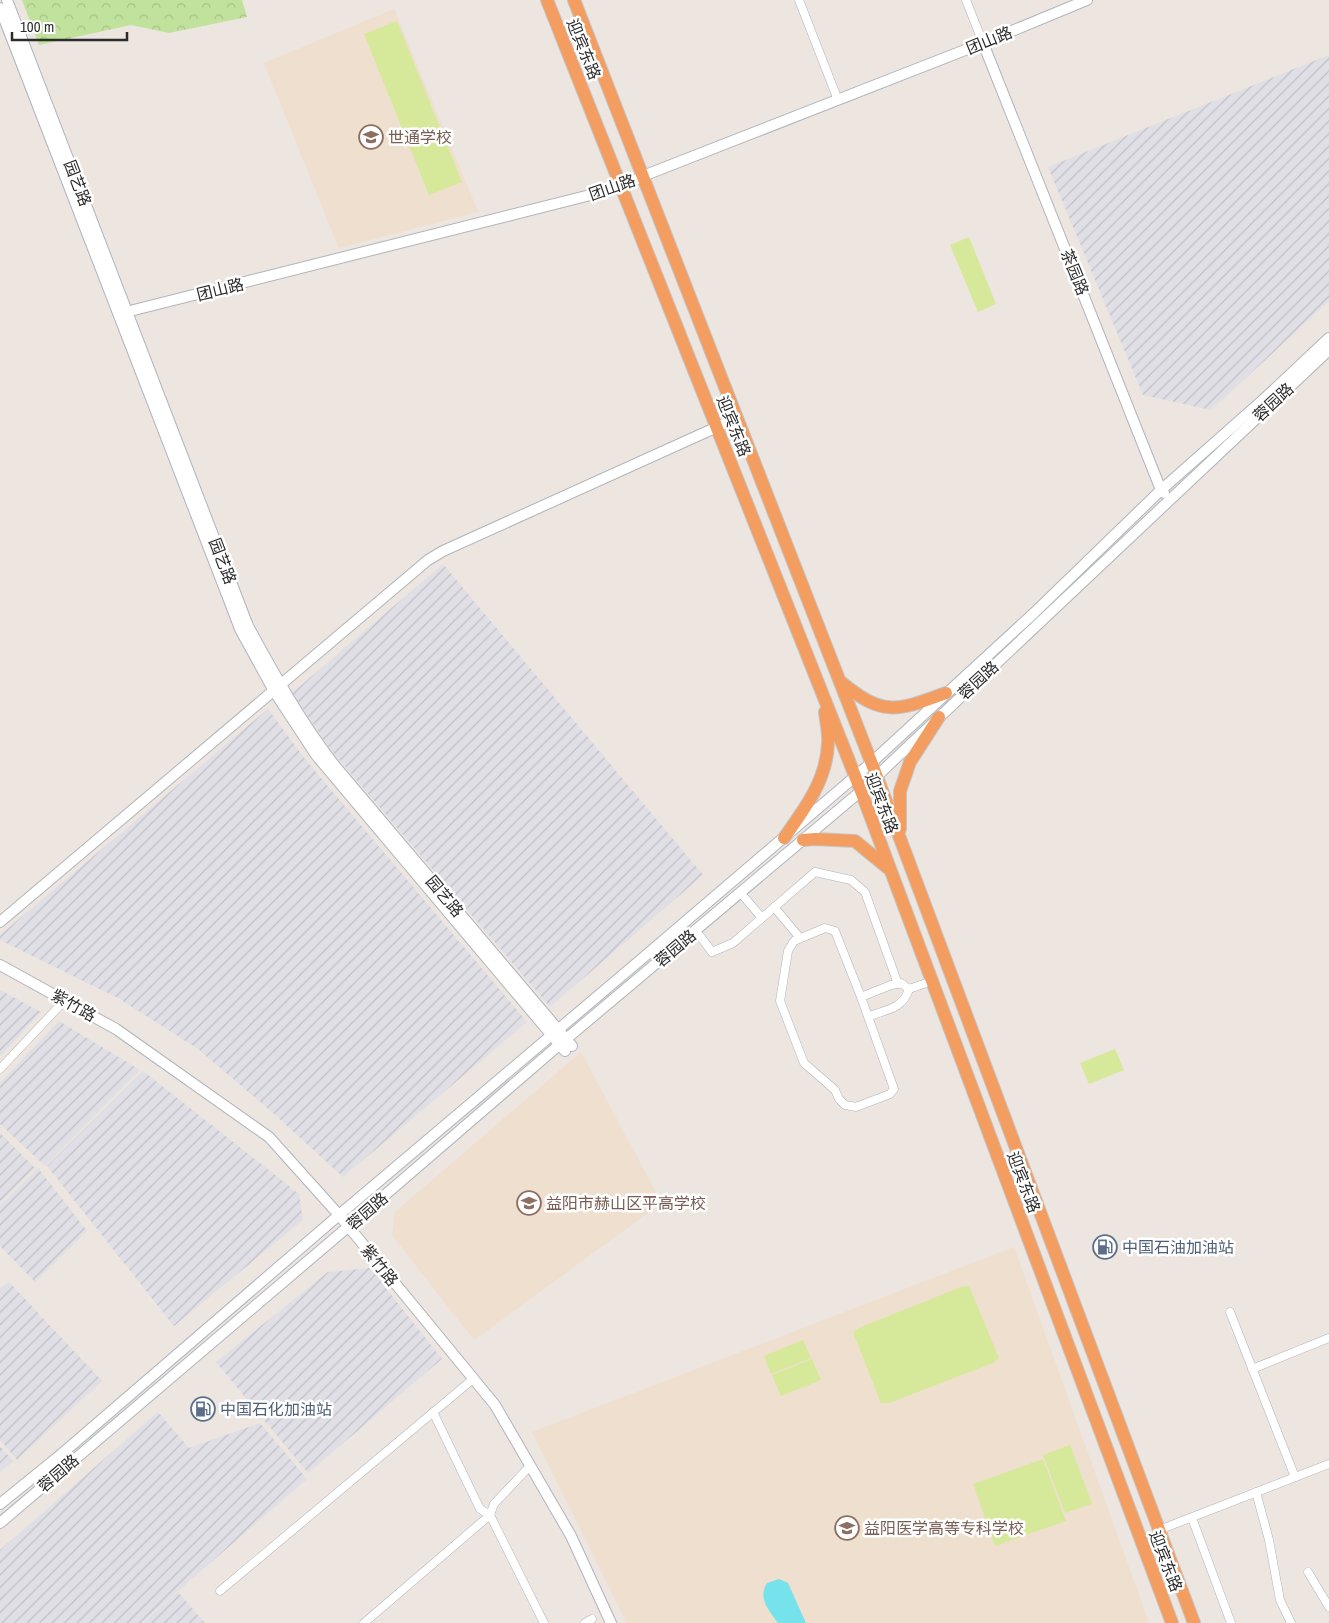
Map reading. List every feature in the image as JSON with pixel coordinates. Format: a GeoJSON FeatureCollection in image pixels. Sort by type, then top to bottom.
{"type":"FeatureCollection","features":[{"type":"Feature","properties":{"kind":"highway","name":"迎宾东路"},"geometry":{"type":"LineString","coordinates":[[547,0],[861,791],[1172,1623]]}},
{"type":"Feature","properties":{"kind":"highway","name":"迎宾东路"},"geometry":{"type":"LineString","coordinates":[[574,0],[877,777],[1194,1623]]}},
{"type":"Feature","properties":{"kind":"highway"},"geometry":{"type":"LineString","coordinates":[[819,685],[839,679],[860,698],[883,708],[910,706],[946,693]]}},
{"type":"Feature","properties":{"kind":"highway"},"geometry":{"type":"LineString","coordinates":[[784,838],[808,805],[823,772],[828,743],[823,697]]}},
{"type":"Feature","properties":{"kind":"highway"},"geometry":{"type":"LineString","coordinates":[[900,839],[900,791],[910,762],[940,717]]}},
{"type":"Feature","properties":{"kind":"highway"},"geometry":{"type":"LineString","coordinates":[[803,840],[855,841],[889,869]]}},
{"type":"Feature","properties":{"kind":"highway"},"geometry":{"type":"LineString","coordinates":[[896,886],[915,879]]}},
{"type":"Feature","properties":{"kind":"highway"},"geometry":{"type":"LineString","coordinates":[[1021,1221],[1040,1213]]}},
{"type":"Feature","properties":{"kind":"street","name":"园艺路"},"geometry":{"type":"LineString","coordinates":[[7,0],[123,313]]}},
{"type":"Feature","properties":{"kind":"street"},"geometry":{"type":"LineString","coordinates":[[799,0],[838,100]]}},
{"type":"Feature","properties":{"kind":"street"},"geometry":{"type":"LineString","coordinates":[[966,0],[983,43]]}},
{"type":"Feature","properties":{"kind":"street","name":"团山路"},"geometry":{"type":"LineString","coordinates":[[123,313],[622,187],[643,176],[983,43],[1087,0]]}},
{"type":"Feature","properties":{"kind":"street","name":"园艺路"},"geometry":{"type":"LineString","coordinates":[[0,8],[248,626],[277,688],[330,760],[566,1045]]}},
{"type":"Feature","properties":{"kind":"street","name":"茶园路"},"geometry":{"type":"LineString","coordinates":[[983,43],[1161,490],[1170,499]]}},
{"type":"Feature","properties":{"kind":"street","name":"蓉园路"},"geometry":{"type":"LineString","coordinates":[[0,1504],[65,1451],[339,1215],[871,763],[1034,613],[1161,490],[1264,399],[1329,338]]}},
{"type":"Feature","properties":{"kind":"street","name":"蓉园路"},"geometry":{"type":"LineString","coordinates":[[0,1523],[109,1428],[566,1045],[877,777],[1329,350]]}},
{"type":"Feature","properties":{"kind":"street"},"geometry":{"type":"LineString","coordinates":[[0,922],[428,560],[737,418]]}},
{"type":"Feature","properties":{"kind":"street"},"geometry":{"type":"LineString","coordinates":[[700,936],[712,952],[733,943],[815,872],[851,880],[865,892],[898,984]]}},
{"type":"Feature","properties":{"kind":"street"},"geometry":{"type":"LineString","coordinates":[[745,898],[762,918]]}},
{"type":"Feature","properties":{"kind":"street"},"geometry":{"type":"LineString","coordinates":[[774,907],[800,938]]}},
{"type":"Feature","properties":{"kind":"street"},"geometry":{"type":"LineString","coordinates":[[825,928],[834,931],[861,997],[894,1089],[890,1094],[856,1107],[845,1105],[839,1099],[835,1090],[804,1062],[780,1001],[788,951],[794,941],[800,938],[825,928]]}},
{"type":"Feature","properties":{"kind":"street","name":"紫竹路"},"geometry":{"type":"LineString","coordinates":[[0,965],[116,1029],[269,1137],[349,1226],[495,1405],[571,1536],[611,1623]]}},
{"type":"Feature","properties":{"kind":"street"},"geometry":{"type":"LineString","coordinates":[[909,989],[932,981]]}},
{"type":"Feature","properties":{"kind":"street"},"geometry":{"type":"LineString","coordinates":[[861,997],[901,983],[909,989]]}},
{"type":"Feature","properties":{"kind":"street"},"geometry":{"type":"LineString","coordinates":[[868,1016],[900,1005],[906,998],[909,989]]}},
{"type":"Feature","properties":{"kind":"street"},"geometry":{"type":"LineString","coordinates":[[0,1069],[65,1000]]}},
{"type":"Feature","properties":{"kind":"street"},"geometry":{"type":"LineString","coordinates":[[1230,1312],[1295,1478]]}},
{"type":"Feature","properties":{"kind":"street"},"geometry":{"type":"LineString","coordinates":[[1252,1370],[1329,1338]]}},
{"type":"Feature","properties":{"kind":"street"},"geometry":{"type":"LineString","coordinates":[[220,1590],[473,1379]]}},
{"type":"Feature","properties":{"kind":"street"},"geometry":{"type":"LineString","coordinates":[[433,1412],[480,1510],[490,1515],[544,1623]]}},
{"type":"Feature","properties":{"kind":"street"},"geometry":{"type":"LineString","coordinates":[[1159,1530],[1329,1464]]}},
{"type":"Feature","properties":{"kind":"street"},"geometry":{"type":"LineString","coordinates":[[364,1623],[490,1515],[494,1504],[530,1466]]}},
{"type":"Feature","properties":{"kind":"street"},"geometry":{"type":"LineString","coordinates":[[1256,1492],[1269,1540],[1280,1600],[1291,1623]]}},
{"type":"Feature","properties":{"kind":"street"},"geometry":{"type":"LineString","coordinates":[[1192,1518],[1231,1623]]}},
{"type":"Feature","properties":{"kind":"street"},"geometry":{"type":"LineString","coordinates":[[1308,1572],[1329,1607]]}},
{"type":"Feature","properties":{"kind":"shaded area","name":"世通学校"},"geometry":{"type":"Polygon","coordinates":[[[394,9],[478,212],[339,248],[264,63],[394,9]]]}},
{"type":"Feature","properties":{"kind":"shaded area"},"geometry":{"type":"Polygon","coordinates":[[[1329,55],[1329,301],[1211,410],[1143,395],[1048,167],[1329,55]]]}},
{"type":"Feature","properties":{"kind":"shaded area"},"geometry":{"type":"Polygon","coordinates":[[[443,564],[703,875],[550,1007],[330,749],[292,693],[443,564]]]}},
{"type":"Feature","properties":{"kind":"shaded area"},"geometry":{"type":"Polygon","coordinates":[[[268,709],[305,759],[527,1022],[343,1177],[273,1113],[198,1049],[118,998],[0,940],[0,935],[268,709]]]}},
{"type":"Feature","properties":{"kind":"shaded area"},"geometry":{"type":"Polygon","coordinates":[[[0,990],[41,1012],[0,1056],[0,990]]]}},
{"type":"Feature","properties":{"kind":"shaded area"},"geometry":{"type":"Polygon","coordinates":[[[59,1021],[140,1070],[45,1166],[0,1124],[0,1083],[59,1021]]]}},
{"type":"Feature","properties":{"kind":"shaded area","name":"益阳市赫山区平高学校"},"geometry":{"type":"Polygon","coordinates":[[[581,1052],[657,1194],[648,1213],[474,1340],[392,1235],[395,1212],[581,1052]]]}},
{"type":"Feature","properties":{"kind":"shaded area"},"geometry":{"type":"Polygon","coordinates":[[[143,1071],[299,1194],[303,1220],[174,1326],[47,1166],[143,1071]]]}},
{"type":"Feature","properties":{"kind":"shaded area"},"geometry":{"type":"Polygon","coordinates":[[[0,1133],[35,1168],[0,1203],[0,1133]]]}},
{"type":"Feature","properties":{"kind":"shaded area"},"geometry":{"type":"Polygon","coordinates":[[[38,1168],[87,1231],[35,1282],[0,1246],[0,1205],[38,1168]]]}},
{"type":"Feature","properties":{"kind":"shaded area","name":"益阳医学高等专科学校"},"geometry":{"type":"Polygon","coordinates":[[[1014,1247],[1149,1623],[627,1623],[532,1432],[1014,1247]]]}},
{"type":"Feature","properties":{"kind":"shaded area"},"geometry":{"type":"Polygon","coordinates":[[[370,1268],[442,1359],[308,1473],[216,1362],[328,1272],[370,1268]]]}},
{"type":"Feature","properties":{"kind":"shaded area"},"geometry":{"type":"Polygon","coordinates":[[[9,1282],[102,1381],[17,1460],[0,1440],[0,1289],[9,1282]]]}},
{"type":"Feature","properties":{"kind":"shaded area"},"geometry":{"type":"Polygon","coordinates":[[[158,1412],[189,1448],[260,1423],[307,1479],[141,1623],[0,1623],[0,1550],[158,1412]]]}},
{"type":"Feature","properties":{"kind":"shaded area"},"geometry":{"type":"Polygon","coordinates":[[[0,1446],[13,1461],[0,1472],[0,1446]]]}},
{"type":"Feature","properties":{"kind":"shaded area"},"geometry":{"type":"Polygon","coordinates":[[[178,1592],[205,1623],[143,1623],[178,1592]]]}},
{"type":"Feature","properties":{"kind":"green space"},"geometry":{"type":"Polygon","coordinates":[[[22,0],[242,0],[247,17],[169,33],[131,25],[39,45],[22,0]]]}},
{"type":"Feature","properties":{"kind":"green space"},"geometry":{"type":"Polygon","coordinates":[[[397,21],[462,182],[429,195],[364,34],[397,21]]]}},
{"type":"Feature","properties":{"kind":"green space"},"geometry":{"type":"Polygon","coordinates":[[[969,237],[996,304],[978,312],[950,245],[969,237]]]}},
{"type":"Feature","properties":{"kind":"green space"},"geometry":{"type":"Polygon","coordinates":[[[1115,1049],[1124,1070],[1089,1084],[1080,1063],[1115,1049]]]}},
{"type":"Feature","properties":{"kind":"green space"},"geometry":{"type":"Polygon","coordinates":[[[969,1286],[999,1358],[993,1363],[889,1403],[881,1403],[853,1332],[861,1327],[961,1287],[969,1286]]]}},
{"type":"Feature","properties":{"kind":"green space"},"geometry":{"type":"Polygon","coordinates":[[[803,1340],[811,1358],[771,1374],[764,1356],[803,1340]]]}},
{"type":"Feature","properties":{"kind":"green space"},"geometry":{"type":"Polygon","coordinates":[[[812,1359],[821,1380],[781,1396],[772,1375],[812,1359]]]}},
{"type":"Feature","properties":{"kind":"green space"},"geometry":{"type":"Polygon","coordinates":[[[1070,1445],[1092,1504],[1065,1513],[1043,1455],[1070,1445]]]}},
{"type":"Feature","properties":{"kind":"green space"},"geometry":{"type":"Polygon","coordinates":[[[1043,1459],[1066,1521],[995,1546],[973,1484],[1043,1459]]]}},
{"type":"Feature","properties":{"kind":"water"},"geometry":{"type":"Polygon","coordinates":[[[779,1579],[788,1583],[806,1623],[778,1623],[768,1609],[764,1600],[764,1589],[767,1583],[779,1579]]]}},
{"type":"Feature","properties":{"kind":"place","name":"世通学校"},"geometry":{"type":"Point","coordinates":[371,137]}},
{"type":"Feature","properties":{"kind":"place","name":"益阳市赫山区平高学校"},"geometry":{"type":"Point","coordinates":[529,1203]}},
{"type":"Feature","properties":{"kind":"place","name":"中国石油加油站"},"geometry":{"type":"Point","coordinates":[1105,1247]}},
{"type":"Feature","properties":{"kind":"place","name":"中国石化加油站"},"geometry":{"type":"Point","coordinates":[203,1409]}},
{"type":"Feature","properties":{"kind":"place","name":"益阳医学高等专科学校"},"geometry":{"type":"Point","coordinates":[847,1528]}}]}
